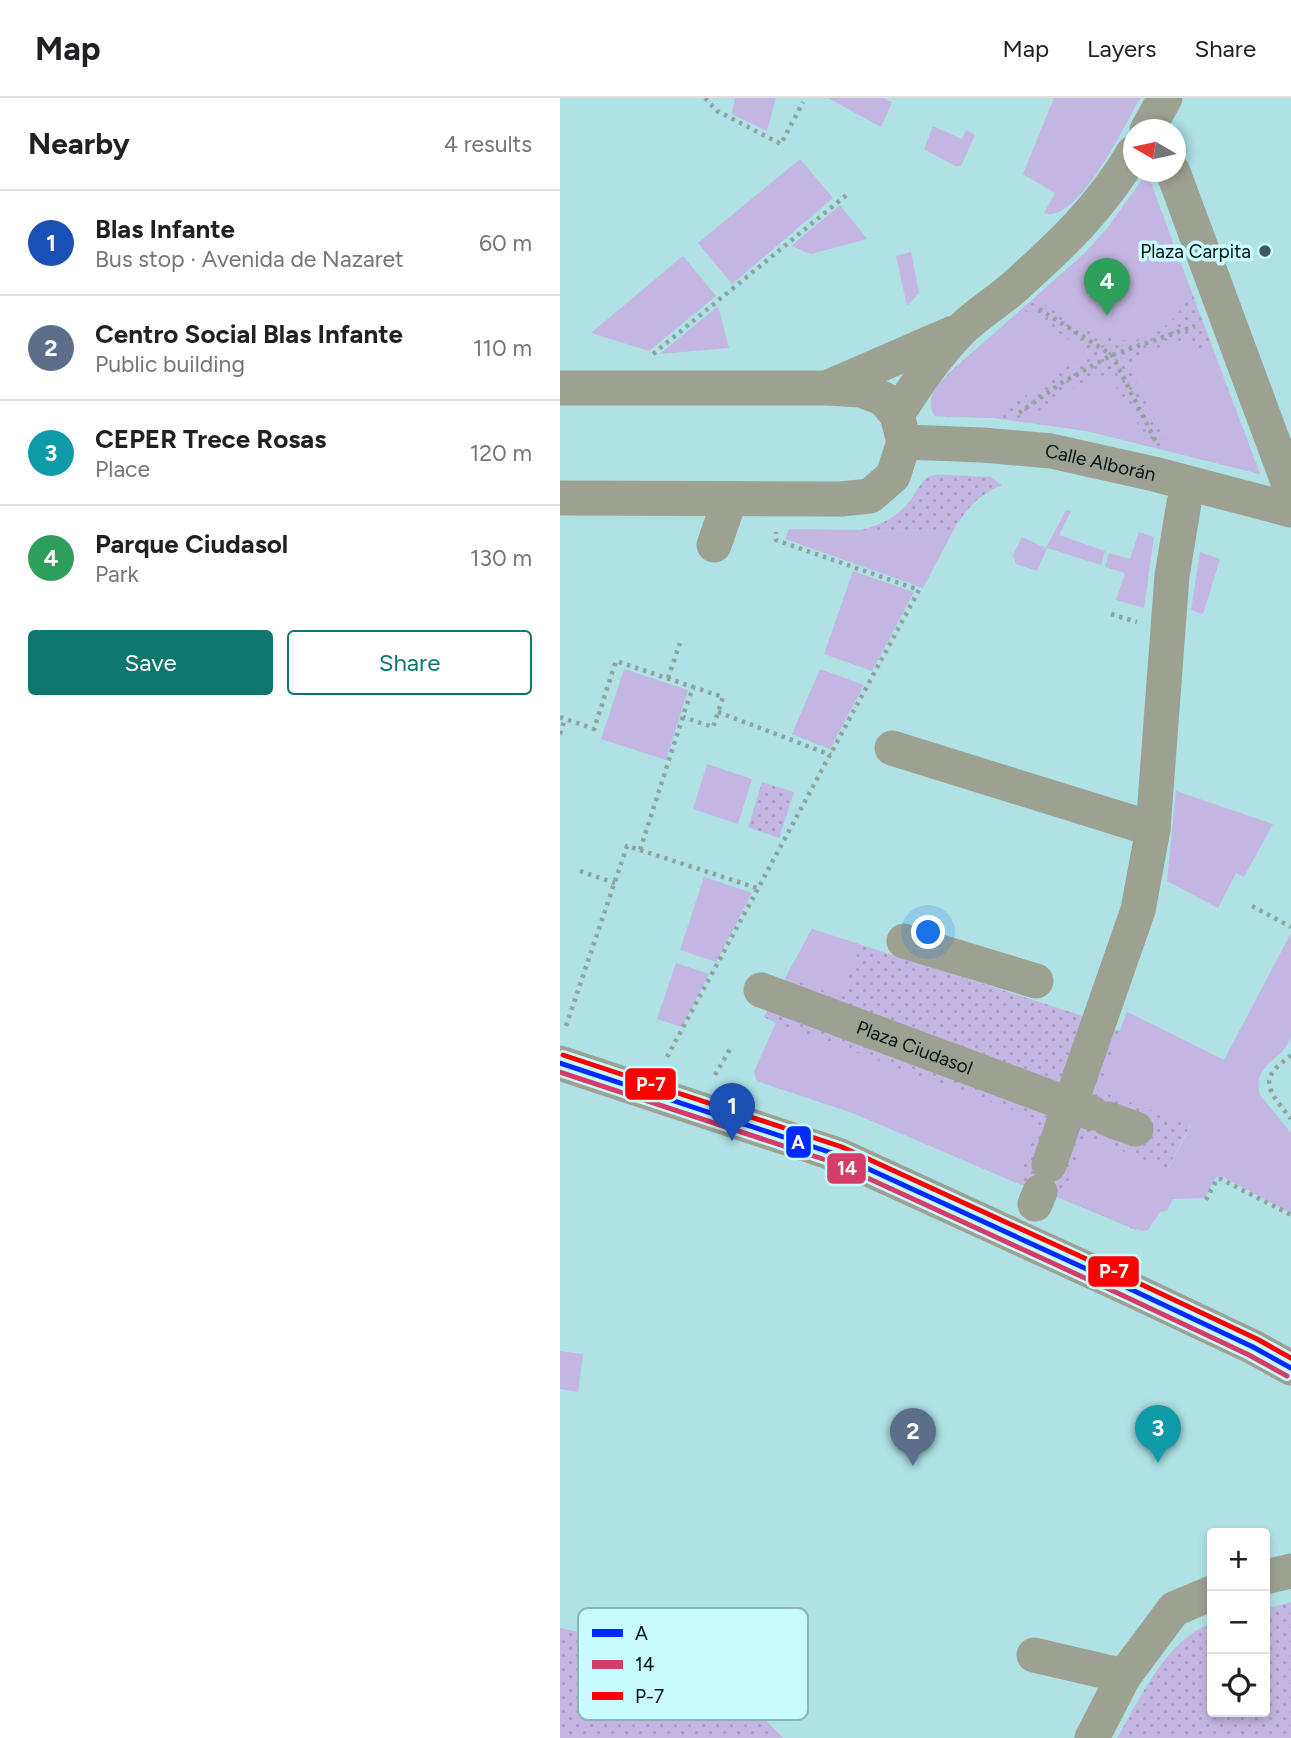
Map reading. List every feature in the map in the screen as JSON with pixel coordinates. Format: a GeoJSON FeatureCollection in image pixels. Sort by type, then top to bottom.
{"type":"FeatureCollection","features":[{"type":"Feature","properties":{"kind":"street"},"geometry":{"type":"LineString","coordinates":[[560,498],[841,499],[870,496],[893,476],[901,429],[918,381],[962,329],[1011,290],[1084,222],[1110,191],[1123,170]]}},
{"type":"Feature","properties":{"kind":"street"},"geometry":{"type":"LineString","coordinates":[[1177,182],[1291,490]]}},
{"type":"Feature","properties":{"kind":"street"},"geometry":{"type":"LineString","coordinates":[[828,387],[962,329]]}},
{"type":"Feature","properties":{"kind":"street"},"geometry":{"type":"LineString","coordinates":[[560,388],[828,387],[861,390],[884,399],[901,429]]}},
{"type":"Feature","properties":{"kind":"street","name":"Calle Alborán"},"geometry":{"type":"LineString","coordinates":[[901,429],[984,445],[1051,451],[1154,474],[1291,510]]}},
{"type":"Feature","properties":{"kind":"street"},"geometry":{"type":"LineString","coordinates":[[714,545],[730,499]]}},
{"type":"Feature","properties":{"kind":"street"},"geometry":{"type":"LineString","coordinates":[[1041,1187],[1102,1116],[1153,829],[1172,576],[1184,503]]}},
{"type":"Feature","properties":{"kind":"street"},"geometry":{"type":"LineString","coordinates":[[892,748],[1153,829]]}},
{"type":"Feature","properties":{"kind":"street"},"geometry":{"type":"LineString","coordinates":[[904,941],[1036,981]]}},
{"type":"Feature","properties":{"kind":"street","name":"Plaza Ciudasol"},"geometry":{"type":"LineString","coordinates":[[761,990],[1102,1116]]}},
{"type":"Feature","properties":{"kind":"street"},"geometry":{"type":"LineString","coordinates":[[560,1063],[838,1155],[1105,1277],[1253,1347],[1291,1368]]}},
{"type":"Feature","properties":{"kind":"street"},"geometry":{"type":"LineString","coordinates":[[1270,1576],[1291,1571]]}},
{"type":"Feature","properties":{"kind":"street"},"geometry":{"type":"LineString","coordinates":[[1092,1738],[1124,1676],[1174,1609],[1207,1595]]}},
{"type":"Feature","properties":{"kind":"street"},"geometry":{"type":"LineString","coordinates":[[1034,1655],[1124,1676]]}},
{"type":"Feature","properties":{"kind":"path"},"geometry":{"type":"LineString","coordinates":[[705,98],[717,111],[781,144],[803,102]]}},
{"type":"Feature","properties":{"kind":"path"},"geometry":{"type":"LineString","coordinates":[[647,359],[849,192]]}},
{"type":"Feature","properties":{"kind":"path"},"geometry":{"type":"LineString","coordinates":[[1037,308],[1112,355],[1157,444]]}},
{"type":"Feature","properties":{"kind":"path"},"geometry":{"type":"LineString","coordinates":[[1014,417],[1063,382],[1112,355],[1203,324]]}},
{"type":"Feature","properties":{"kind":"path"},"geometry":{"type":"LineString","coordinates":[[667,1057],[919,590],[776,540]]}},
{"type":"Feature","properties":{"kind":"path"},"geometry":{"type":"LineString","coordinates":[[668,678],[680,643]]}},
{"type":"Feature","properties":{"kind":"path"},"geometry":{"type":"LineString","coordinates":[[560,734],[563,717],[594,729],[616,661],[723,697],[713,727],[682,717]]}},
{"type":"Feature","properties":{"kind":"path"},"geometry":{"type":"LineString","coordinates":[[640,849],[693,687]]}},
{"type":"Feature","properties":{"kind":"path"},"geometry":{"type":"LineString","coordinates":[[718,712],[831,755]]}},
{"type":"Feature","properties":{"kind":"path"},"geometry":{"type":"LineString","coordinates":[[566,1026],[627,846],[757,888]]}},
{"type":"Feature","properties":{"kind":"path"},"geometry":{"type":"LineString","coordinates":[[579,872],[615,883]]}},
{"type":"Feature","properties":{"kind":"path"},"geometry":{"type":"LineString","coordinates":[[1252,906],[1291,927]]}},
{"type":"Feature","properties":{"kind":"path"},"geometry":{"type":"LineString","coordinates":[[715,1075],[730,1049]]}},
{"type":"Feature","properties":{"kind":"path"},"geometry":{"type":"LineString","coordinates":[[1291,1055],[1271,1074],[1269,1082],[1270,1090],[1291,1119]]}},
{"type":"Feature","properties":{"kind":"path"},"geometry":{"type":"LineString","coordinates":[[1206,1200],[1217,1179],[1221,1179],[1291,1215]]}},
{"type":"Feature","properties":{"kind":"shaded area"},"geometry":{"type":"Polygon","coordinates":[[[735,98],[776,98],[767,131],[732,114],[735,98]]]}},
{"type":"Feature","properties":{"kind":"shaded area"},"geometry":{"type":"Polygon","coordinates":[[[828,98],[883,98],[892,102],[881,127],[828,98]]]}},
{"type":"Feature","properties":{"kind":"shaded area"},"geometry":{"type":"Polygon","coordinates":[[[1054,98],[1140,98],[1128,119],[1123,119],[1123,129],[1099,170],[1071,204],[1057,213],[1044,213],[1055,193],[1023,174],[1054,98]]]}},
{"type":"Feature","properties":{"kind":"shaded area"},"geometry":{"type":"Polygon","coordinates":[[[933,126],[962,139],[966,130],[975,135],[961,166],[955,166],[924,149],[933,126]]]}},
{"type":"Feature","properties":{"kind":"shaded area"},"geometry":{"type":"Polygon","coordinates":[[[800,159],[833,198],[732,284],[698,243],[800,159]]]}},
{"type":"Feature","properties":{"kind":"shaded area"},"geometry":{"type":"Polygon","coordinates":[[[1141,182],[1150,182],[1260,474],[1087,431],[993,418],[935,416],[932,398],[949,373],[1083,255],[1106,230],[1141,182]]]}},
{"type":"Feature","properties":{"kind":"shaded area"},"geometry":{"type":"Polygon","coordinates":[[[1141,182],[1150,182],[1192,294],[1172,320],[1155,333],[1138,339],[1120,340],[1102,336],[1067,319],[1035,297],[1083,255],[1106,230],[1141,182]]]}},
{"type":"Feature","properties":{"kind":"shaded area"},"geometry":{"type":"Polygon","coordinates":[[[840,205],[867,239],[811,254],[791,246],[840,205]]]}},
{"type":"Feature","properties":{"kind":"shaded area"},"geometry":{"type":"Polygon","coordinates":[[[911,252],[919,293],[907,306],[896,256],[911,252]]]}},
{"type":"Feature","properties":{"kind":"shaded area"},"geometry":{"type":"Polygon","coordinates":[[[683,256],[716,296],[649,351],[591,333],[683,256]]]}},
{"type":"Feature","properties":{"kind":"shaded area"},"geometry":{"type":"Polygon","coordinates":[[[718,306],[729,348],[660,354],[718,306]]]}},
{"type":"Feature","properties":{"kind":"shaded area"},"geometry":{"type":"Polygon","coordinates":[[[1022,309],[1077,345],[1084,351],[1083,356],[993,418],[935,416],[931,399],[939,383],[1022,309]]]}},
{"type":"Feature","properties":{"kind":"shaded area"},"geometry":{"type":"Polygon","coordinates":[[[1182,344],[1213,352],[1260,474],[1172,452],[1131,368],[1146,353],[1168,345],[1182,344]]]}},
{"type":"Feature","properties":{"kind":"shaded area"},"geometry":{"type":"Polygon","coordinates":[[[1103,375],[1122,396],[1149,446],[1087,431],[1023,421],[1086,380],[1103,375]]]}},
{"type":"Feature","properties":{"kind":"shaded area"},"geometry":{"type":"Polygon","coordinates":[[[928,477],[991,477],[1002,485],[973,503],[953,531],[860,530],[884,522],[897,514],[928,477]]]}},
{"type":"Feature","properties":{"kind":"shaded area"},"geometry":{"type":"Polygon","coordinates":[[[1066,510],[1071,511],[1059,535],[1105,551],[1101,565],[1047,548],[1037,571],[1016,564],[1013,555],[1022,537],[1046,548],[1066,510]]]}},
{"type":"Feature","properties":{"kind":"shaded area"},"geometry":{"type":"Polygon","coordinates":[[[789,529],[953,531],[923,588],[785,539],[789,529]]]}},
{"type":"Feature","properties":{"kind":"shaded area"},"geometry":{"type":"Polygon","coordinates":[[[1139,532],[1154,537],[1144,608],[1116,600],[1125,573],[1105,567],[1109,553],[1130,559],[1139,532]]]}},
{"type":"Feature","properties":{"kind":"shaded area"},"geometry":{"type":"Polygon","coordinates":[[[1200,552],[1220,559],[1203,614],[1191,610],[1200,552]]]}},
{"type":"Feature","properties":{"kind":"shaded area"},"geometry":{"type":"Polygon","coordinates":[[[853,571],[914,592],[872,671],[824,654],[853,571]]]}},
{"type":"Feature","properties":{"kind":"shaded area"},"geometry":{"type":"Polygon","coordinates":[[[624,669],[688,690],[666,760],[601,739],[624,669]]]}},
{"type":"Feature","properties":{"kind":"shaded area"},"geometry":{"type":"Polygon","coordinates":[[[820,669],[864,685],[830,749],[792,734],[820,669]]]}},
{"type":"Feature","properties":{"kind":"shaded area"},"geometry":{"type":"Polygon","coordinates":[[[707,764],[752,779],[738,824],[693,809],[707,764]]]}},
{"type":"Feature","properties":{"kind":"shaded area"},"geometry":{"type":"Polygon","coordinates":[[[762,782],[794,792],[779,838],[748,827],[762,782]]]}},
{"type":"Feature","properties":{"kind":"shaded area"},"geometry":{"type":"Polygon","coordinates":[[[1176,791],[1273,824],[1244,877],[1236,873],[1218,908],[1167,881],[1176,791]]]}},
{"type":"Feature","properties":{"kind":"shaded area"},"geometry":{"type":"Polygon","coordinates":[[[704,877],[752,893],[716,962],[680,950],[704,877]]]}},
{"type":"Feature","properties":{"kind":"shaded area"},"geometry":{"type":"Polygon","coordinates":[[[812,929],[1077,1014],[1120,1031],[1127,1012],[1224,1060],[1136,1230],[853,1113],[757,1081],[754,1072],[776,1023],[764,1017],[812,929]]]}},
{"type":"Feature","properties":{"kind":"shaded area"},"geometry":{"type":"Polygon","coordinates":[[[812,929],[861,945],[841,997],[786,977],[812,929]]]}},
{"type":"Feature","properties":{"kind":"shaded area"},"geometry":{"type":"Polygon","coordinates":[[[1291,933],[1291,1036],[1288,1044],[1264,1068],[1259,1084],[1260,1095],[1291,1133],[1291,1213],[1221,1176],[1215,1178],[1205,1198],[1173,1199],[1167,1211],[1160,1212],[1148,1230],[1142,1231],[1062,1199],[1084,1136],[1168,1169],[1191,1125],[1099,1091],[1127,1012],[1224,1060],[1291,933]]]}},
{"type":"Feature","properties":{"kind":"shaded area"},"geometry":{"type":"Polygon","coordinates":[[[676,963],[709,974],[682,1027],[657,1019],[676,963]]]}},
{"type":"Feature","properties":{"kind":"shaded area"},"geometry":{"type":"Polygon","coordinates":[[[776,1023],[1040,1120],[1017,1183],[853,1113],[757,1081],[754,1072],[776,1023]]]}},
{"type":"Feature","properties":{"kind":"shaded area"},"geometry":{"type":"Polygon","coordinates":[[[560,1351],[583,1354],[578,1392],[560,1389],[560,1351]]]}},
{"type":"Feature","properties":{"kind":"shaded area"},"geometry":{"type":"Polygon","coordinates":[[[1291,1602],[1291,1738],[1117,1738],[1145,1689],[1168,1656],[1195,1631],[1207,1625],[1207,1717],[1270,1717],[1270,1608],[1291,1602]]]}},
{"type":"Feature","properties":{"kind":"shaded area"},"geometry":{"type":"Polygon","coordinates":[[[560,1628],[578,1632],[578,1720],[765,1720],[783,1738],[560,1738],[560,1628]]]}},
{"type":"Feature","properties":{"kind":"transit line","name":"P-7"},"geometry":{"type":"LineString","coordinates":[[563,1055],[842,1147],[1132,1280],[1291,1358]]}},
{"type":"Feature","properties":{"kind":"transit line","name":"A"},"geometry":{"type":"LineString","coordinates":[[560,1063],[838,1155],[1128,1288],[1253,1347],[1291,1368]]}},
{"type":"Feature","properties":{"kind":"transit line","name":"14"},"geometry":{"type":"LineString","coordinates":[[560,1072],[835,1163],[1124,1296],[1249,1355],[1287,1376]]}},
{"type":"Feature","properties":{"kind":"place","name":"Plaza Carpita"},"geometry":{"type":"Point","coordinates":[1265,251]}},
{"type":"Feature","properties":{"kind":"place","name":"Parque Ciudasol"},"geometry":{"type":"Point","coordinates":[1107,316]}},
{"type":"Feature","properties":{"kind":"place","name":"Blas Infante"},"geometry":{"type":"Point","coordinates":[732,1141]}},
{"type":"Feature","properties":{"kind":"place","name":"CEPER Trece Rosas"},"geometry":{"type":"Point","coordinates":[1158,1463]}},
{"type":"Feature","properties":{"kind":"place","name":"Centro Social Blas Infante"},"geometry":{"type":"Point","coordinates":[913,1466]}}]}
